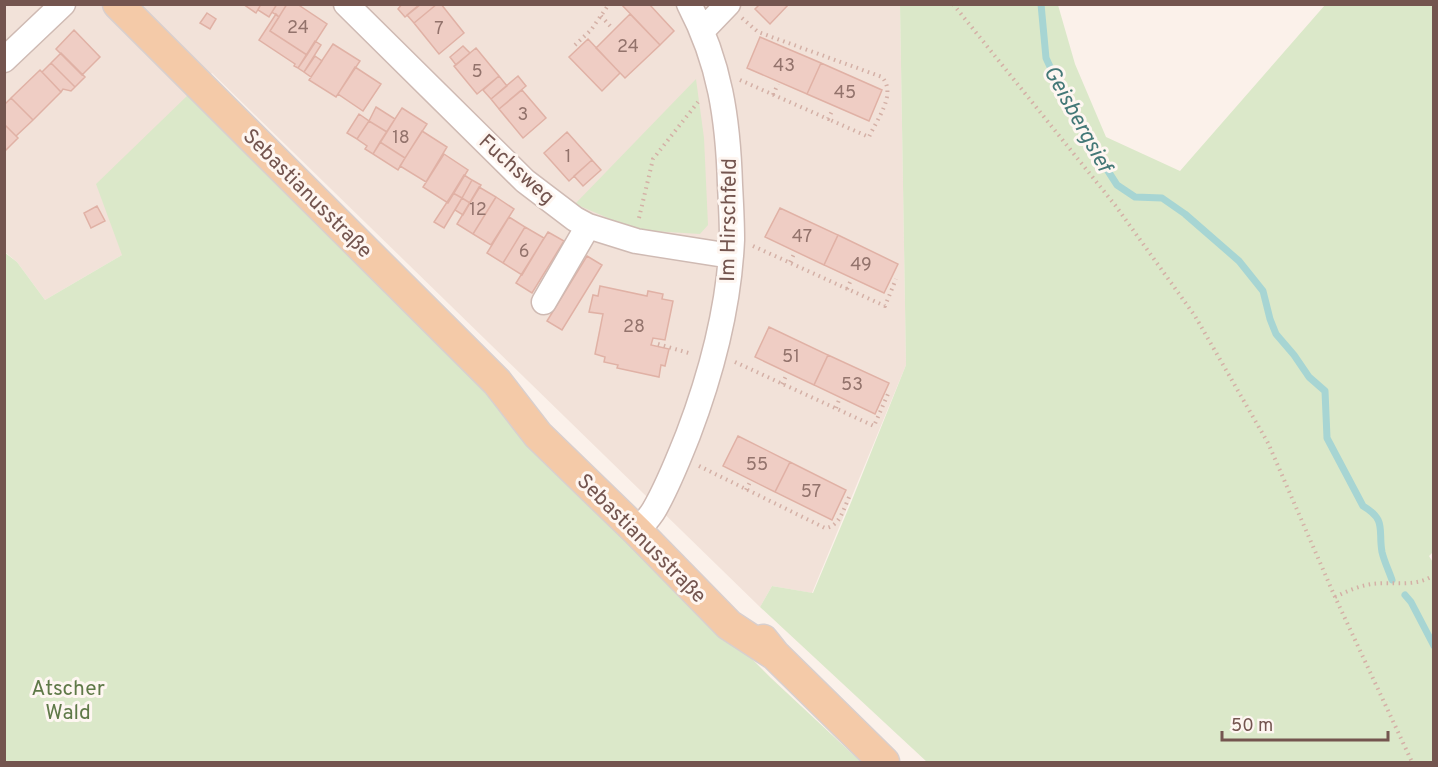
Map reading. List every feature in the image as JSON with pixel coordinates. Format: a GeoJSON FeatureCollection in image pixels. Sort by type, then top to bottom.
{"type":"FeatureCollection","features":[{"type":"Feature","properties":{"kind":"main road","name":"Sebastianusstraße"},"geometry":{"type":"LineString","coordinates":[[118,4],[497,382],[538,435],[643,524],[729,625],[775,655],[884,762]]}},
{"type":"Feature","properties":{"kind":"street"},"geometry":{"type":"LineString","coordinates":[[4,60],[63,4]]}},
{"type":"Feature","properties":{"kind":"street","name":"Fuchsweg"},"geometry":{"type":"LineString","coordinates":[[346,4],[525,181],[575,219],[588,226],[636,241],[731,247]]}},
{"type":"Feature","properties":{"kind":"street","name":"Im Hirschfeld"},"geometry":{"type":"LineString","coordinates":[[643,524],[654,512],[680,456],[714,356],[724,306],[731,247],[729,145],[718,77],[703,30],[689,4]]}},
{"type":"Feature","properties":{"kind":"street"},"geometry":{"type":"LineString","coordinates":[[703,30],[728,5]]}},
{"type":"Feature","properties":{"kind":"street"},"geometry":{"type":"LineString","coordinates":[[543,302],[588,226]]}},
{"type":"Feature","properties":{"kind":"path"},"geometry":{"type":"LineString","coordinates":[[575,45],[609,4]]}},
{"type":"Feature","properties":{"kind":"path"},"geometry":{"type":"LineString","coordinates":[[953,4],[1115,205],[1195,316],[1268,443],[1335,597],[1412,762]]}},
{"type":"Feature","properties":{"kind":"path"},"geometry":{"type":"LineString","coordinates":[[636,241],[636,230],[654,159],[718,77],[727,74],[869,137],[889,93],[887,83],[882,77],[759,32],[728,5]]}},
{"type":"Feature","properties":{"kind":"path"},"geometry":{"type":"LineString","coordinates":[[601,16],[612,28]]}},
{"type":"Feature","properties":{"kind":"path"},"geometry":{"type":"LineString","coordinates":[[773,95],[778,84]]}},
{"type":"Feature","properties":{"kind":"path"},"geometry":{"type":"LineString","coordinates":[[828,119],[833,109]]}},
{"type":"Feature","properties":{"kind":"path"},"geometry":{"type":"LineString","coordinates":[[731,247],[790,262],[885,306],[896,279]]}},
{"type":"Feature","properties":{"kind":"path"},"geometry":{"type":"LineString","coordinates":[[790,262],[794,254]]}},
{"type":"Feature","properties":{"kind":"path"},"geometry":{"type":"LineString","coordinates":[[847,289],[850,280]]}},
{"type":"Feature","properties":{"kind":"path"},"geometry":{"type":"LineString","coordinates":[[658,344],[714,356],[874,426],[888,394]]}},
{"type":"Feature","properties":{"kind":"path"},"geometry":{"type":"LineString","coordinates":[[782,384],[786,375]]}},
{"type":"Feature","properties":{"kind":"path"},"geometry":{"type":"LineString","coordinates":[[836,408],[839,400]]}},
{"type":"Feature","properties":{"kind":"path"},"geometry":{"type":"LineString","coordinates":[[680,456],[825,528],[831,528],[837,524],[850,495]]}},
{"type":"Feature","properties":{"kind":"path"},"geometry":{"type":"LineString","coordinates":[[746,490],[750,482]]}},
{"type":"Feature","properties":{"kind":"path"},"geometry":{"type":"LineString","coordinates":[[793,513],[797,506]]}},
{"type":"Feature","properties":{"kind":"path"},"geometry":{"type":"LineString","coordinates":[[1335,597],[1353,588],[1373,584],[1416,582],[1434,575]]}},
{"type":"Feature","properties":{"kind":"shaded area"},"geometry":{"type":"Polygon","coordinates":[[[4,5],[900,5],[906,365],[812,593],[772,586],[760,607],[212,73],[188,95],[122,255],[45,300],[17,262],[5,252],[4,5]]]}},
{"type":"Feature","properties":{"kind":"green space"},"geometry":{"type":"Polygon","coordinates":[[[900,5],[1058,5],[1075,64],[1106,137],[1180,171],[1325,5],[1433,5],[1434,551],[1429,556],[1434,564],[1433,762],[927,762],[760,607],[772,586],[813,593],[906,365],[900,5]]]}},
{"type":"Feature","properties":{"kind":"green space"},"geometry":{"type":"Polygon","coordinates":[[[696,79],[704,138],[708,225],[700,234],[636,230],[575,204],[696,79]]]}},
{"type":"Feature","properties":{"kind":"green space","name":"Atscher Wald"},"geometry":{"type":"Polygon","coordinates":[[[188,95],[771,678],[861,762],[5,762],[4,252],[17,262],[45,300],[122,255],[96,184],[188,95]]]}},
{"type":"Feature","properties":{"kind":"building"},"geometry":{"type":"Polygon","coordinates":[[[243,4],[261,4],[256,13],[243,4]]]}},
{"type":"Feature","properties":{"kind":"building"},"geometry":{"type":"Polygon","coordinates":[[[261,4],[277,4],[269,17],[258,10],[261,4]]]}},
{"type":"Feature","properties":{"kind":"building"},"geometry":{"type":"Polygon","coordinates":[[[277,4],[287,4],[279,17],[272,12],[277,4]]]}},
{"type":"Feature","properties":{"kind":"building"},"geometry":{"type":"Polygon","coordinates":[[[287,4],[297,4],[327,24],[307,55],[270,31],[287,4]]]}},
{"type":"Feature","properties":{"kind":"building"},"geometry":{"type":"Polygon","coordinates":[[[402,4],[420,5],[405,17],[398,9],[402,4]]]}},
{"type":"Feature","properties":{"kind":"building"},"geometry":{"type":"Polygon","coordinates":[[[420,4],[437,4],[414,23],[407,15],[420,4]]]}},
{"type":"Feature","properties":{"kind":"building"},"geometry":{"type":"Polygon","coordinates":[[[437,4],[441,4],[464,33],[439,54],[414,23],[437,4]]]}},
{"type":"Feature","properties":{"kind":"building"},"geometry":{"type":"Polygon","coordinates":[[[621,4],[649,4],[674,31],[660,45],[621,4]]]}},
{"type":"Feature","properties":{"kind":"building"},"geometry":{"type":"Polygon","coordinates":[[[760,4],[789,4],[770,24],[755,9],[760,4]]]}},
{"type":"Feature","properties":{"kind":"building"},"geometry":{"type":"Polygon","coordinates":[[[207,13],[216,19],[210,29],[200,23],[207,13]]]}},
{"type":"Feature","properties":{"kind":"building"},"geometry":{"type":"Polygon","coordinates":[[[276,14],[279,17],[270,31],[307,55],[298,68],[259,40],[276,14]]]}},
{"type":"Feature","properties":{"kind":"building"},"geometry":{"type":"Polygon","coordinates":[[[630,14],[660,45],[625,78],[596,48],[630,14]]]}},
{"type":"Feature","properties":{"kind":"building"},"geometry":{"type":"Polygon","coordinates":[[[74,30],[100,57],[82,75],[56,49],[74,30]]]}},
{"type":"Feature","properties":{"kind":"building"},"geometry":{"type":"Polygon","coordinates":[[[760,37],[821,63],[807,94],[747,68],[760,37]]]}},
{"type":"Feature","properties":{"kind":"building"},"geometry":{"type":"Polygon","coordinates":[[[588,39],[620,73],[602,91],[569,57],[588,39]]]}},
{"type":"Feature","properties":{"kind":"building"},"geometry":{"type":"Polygon","coordinates":[[[315,41],[321,45],[304,72],[298,68],[315,41]]]}},
{"type":"Feature","properties":{"kind":"building"},"geometry":{"type":"Polygon","coordinates":[[[333,44],[360,61],[336,97],[309,80],[333,44]]]}},
{"type":"Feature","properties":{"kind":"building"},"geometry":{"type":"Polygon","coordinates":[[[463,46],[470,53],[456,65],[450,57],[463,46]]]}},
{"type":"Feature","properties":{"kind":"building"},"geometry":{"type":"Polygon","coordinates":[[[476,48],[499,76],[477,94],[454,66],[476,48]]]}},
{"type":"Feature","properties":{"kind":"building"},"geometry":{"type":"Polygon","coordinates":[[[61,53],[85,77],[75,87],[51,63],[61,53]]]}},
{"type":"Feature","properties":{"kind":"building"},"geometry":{"type":"Polygon","coordinates":[[[315,56],[322,61],[311,77],[304,72],[315,56]]]}},
{"type":"Feature","properties":{"kind":"building"},"geometry":{"type":"Polygon","coordinates":[[[51,63],[75,87],[71,91],[63,89],[61,92],[42,72],[51,63]]]}},
{"type":"Feature","properties":{"kind":"building"},"geometry":{"type":"Polygon","coordinates":[[[821,63],[882,90],[869,121],[807,94],[821,63]]]}},
{"type":"Feature","properties":{"kind":"building"},"geometry":{"type":"Polygon","coordinates":[[[355,67],[381,84],[363,111],[338,94],[355,67]]]}},
{"type":"Feature","properties":{"kind":"building"},"geometry":{"type":"Polygon","coordinates":[[[40,70],[61,92],[33,120],[11,98],[40,70]]]}},
{"type":"Feature","properties":{"kind":"building"},"geometry":{"type":"Polygon","coordinates":[[[499,76],[507,86],[491,99],[483,90],[499,76]]]}},
{"type":"Feature","properties":{"kind":"building"},"geometry":{"type":"Polygon","coordinates":[[[518,76],[526,86],[499,109],[491,99],[518,76]]]}},
{"type":"Feature","properties":{"kind":"building"},"geometry":{"type":"Polygon","coordinates":[[[522,90],[546,118],[523,138],[499,109],[522,90]]]}},
{"type":"Feature","properties":{"kind":"building"},"geometry":{"type":"Polygon","coordinates":[[[11,98],[33,120],[16,136],[4,124],[4,105],[11,98]]]}},
{"type":"Feature","properties":{"kind":"building"},"geometry":{"type":"Polygon","coordinates":[[[376,107],[395,119],[387,132],[369,121],[376,107]]]}},
{"type":"Feature","properties":{"kind":"building"},"geometry":{"type":"Polygon","coordinates":[[[402,108],[427,124],[405,158],[380,142],[402,108]]]}},
{"type":"Feature","properties":{"kind":"building"},"geometry":{"type":"Polygon","coordinates":[[[359,114],[369,121],[357,139],[347,133],[359,114]]]}},
{"type":"Feature","properties":{"kind":"building"},"geometry":{"type":"Polygon","coordinates":[[[369,121],[387,132],[373,154],[365,149],[367,146],[357,139],[369,121]]]}},
{"type":"Feature","properties":{"kind":"building"},"geometry":{"type":"Polygon","coordinates":[[[4,124],[18,138],[4,152],[4,124]]]}},
{"type":"Feature","properties":{"kind":"building"},"geometry":{"type":"Polygon","coordinates":[[[422,131],[447,147],[426,182],[400,166],[422,131]]]}},
{"type":"Feature","properties":{"kind":"building"},"geometry":{"type":"Polygon","coordinates":[[[567,132],[592,160],[569,181],[544,153],[567,132]]]}},
{"type":"Feature","properties":{"kind":"building"},"geometry":{"type":"Polygon","coordinates":[[[380,142],[405,158],[398,170],[373,154],[380,142]]]}},
{"type":"Feature","properties":{"kind":"building"},"geometry":{"type":"Polygon","coordinates":[[[444,154],[468,170],[448,203],[423,187],[444,154]]]}},
{"type":"Feature","properties":{"kind":"building"},"geometry":{"type":"Polygon","coordinates":[[[592,160],[601,170],[583,186],[574,176],[592,160]]]}},
{"type":"Feature","properties":{"kind":"building"},"geometry":{"type":"Polygon","coordinates":[[[464,175],[472,180],[462,198],[453,193],[464,175]]]}},
{"type":"Feature","properties":{"kind":"building"},"geometry":{"type":"Polygon","coordinates":[[[472,180],[481,185],[470,203],[462,198],[472,180]]]}},
{"type":"Feature","properties":{"kind":"building"},"geometry":{"type":"Polygon","coordinates":[[[479,187],[496,197],[473,234],[457,224],[479,187]]]}},
{"type":"Feature","properties":{"kind":"building"},"geometry":{"type":"Polygon","coordinates":[[[453,193],[462,198],[444,228],[434,222],[453,193]]]}},
{"type":"Feature","properties":{"kind":"building"},"geometry":{"type":"Polygon","coordinates":[[[496,197],[514,209],[491,245],[473,234],[496,197]]]}},
{"type":"Feature","properties":{"kind":"building"},"geometry":{"type":"Polygon","coordinates":[[[462,198],[470,203],[463,215],[455,210],[462,198]]]}},
{"type":"Feature","properties":{"kind":"building"},"geometry":{"type":"Polygon","coordinates":[[[97,206],[105,221],[91,228],[84,213],[97,206]]]}},
{"type":"Feature","properties":{"kind":"building"},"geometry":{"type":"Polygon","coordinates":[[[780,208],[838,235],[824,265],[765,237],[780,208]]]}},
{"type":"Feature","properties":{"kind":"building"},"geometry":{"type":"Polygon","coordinates":[[[509,217],[525,227],[503,263],[487,253],[509,217]]]}},
{"type":"Feature","properties":{"kind":"building"},"geometry":{"type":"Polygon","coordinates":[[[525,227],[544,238],[522,275],[503,263],[525,227]]]}},
{"type":"Feature","properties":{"kind":"building"},"geometry":{"type":"Polygon","coordinates":[[[548,232],[564,241],[532,293],[516,283],[548,232]]]}},
{"type":"Feature","properties":{"kind":"building"},"geometry":{"type":"Polygon","coordinates":[[[838,235],[898,264],[884,293],[824,265],[838,235]]]}},
{"type":"Feature","properties":{"kind":"building"},"geometry":{"type":"Polygon","coordinates":[[[587,256],[602,265],[562,330],[547,321],[587,256]]]}},
{"type":"Feature","properties":{"kind":"building"},"geometry":{"type":"Polygon","coordinates":[[[600,286],[647,296],[648,291],[663,294],[662,299],[673,301],[665,340],[653,338],[651,345],[669,349],[665,366],[661,365],[659,377],[617,368],[618,365],[604,362],[605,357],[595,354],[603,314],[589,312],[593,295],[598,296],[600,286]]]}},
{"type":"Feature","properties":{"kind":"building"},"geometry":{"type":"Polygon","coordinates":[[[769,327],[828,355],[814,385],[755,357],[769,327]]]}},
{"type":"Feature","properties":{"kind":"building"},"geometry":{"type":"Polygon","coordinates":[[[828,355],[889,383],[875,414],[814,385],[828,355]]]}},
{"type":"Feature","properties":{"kind":"building"},"geometry":{"type":"Polygon","coordinates":[[[738,436],[790,462],[775,492],[723,466],[738,436]]]}},
{"type":"Feature","properties":{"kind":"building"},"geometry":{"type":"Polygon","coordinates":[[[790,462],[846,490],[832,520],[775,492],[790,462]]]}},
{"type":"Feature","properties":{"kind":"waterway","name":"Geisbergsief"},"geometry":{"type":"LineString","coordinates":[[1041,4],[1046,58],[1074,118],[1117,185],[1135,197],[1162,198],[1185,214],[1239,261],[1263,291],[1276,334],[1309,377],[1325,391],[1327,438],[1363,506],[1371,511],[1379,521],[1382,552],[1392,580]]}},
{"type":"Feature","properties":{"kind":"waterway"},"geometry":{"type":"LineString","coordinates":[[1405,595],[1434,646]]}}]}
